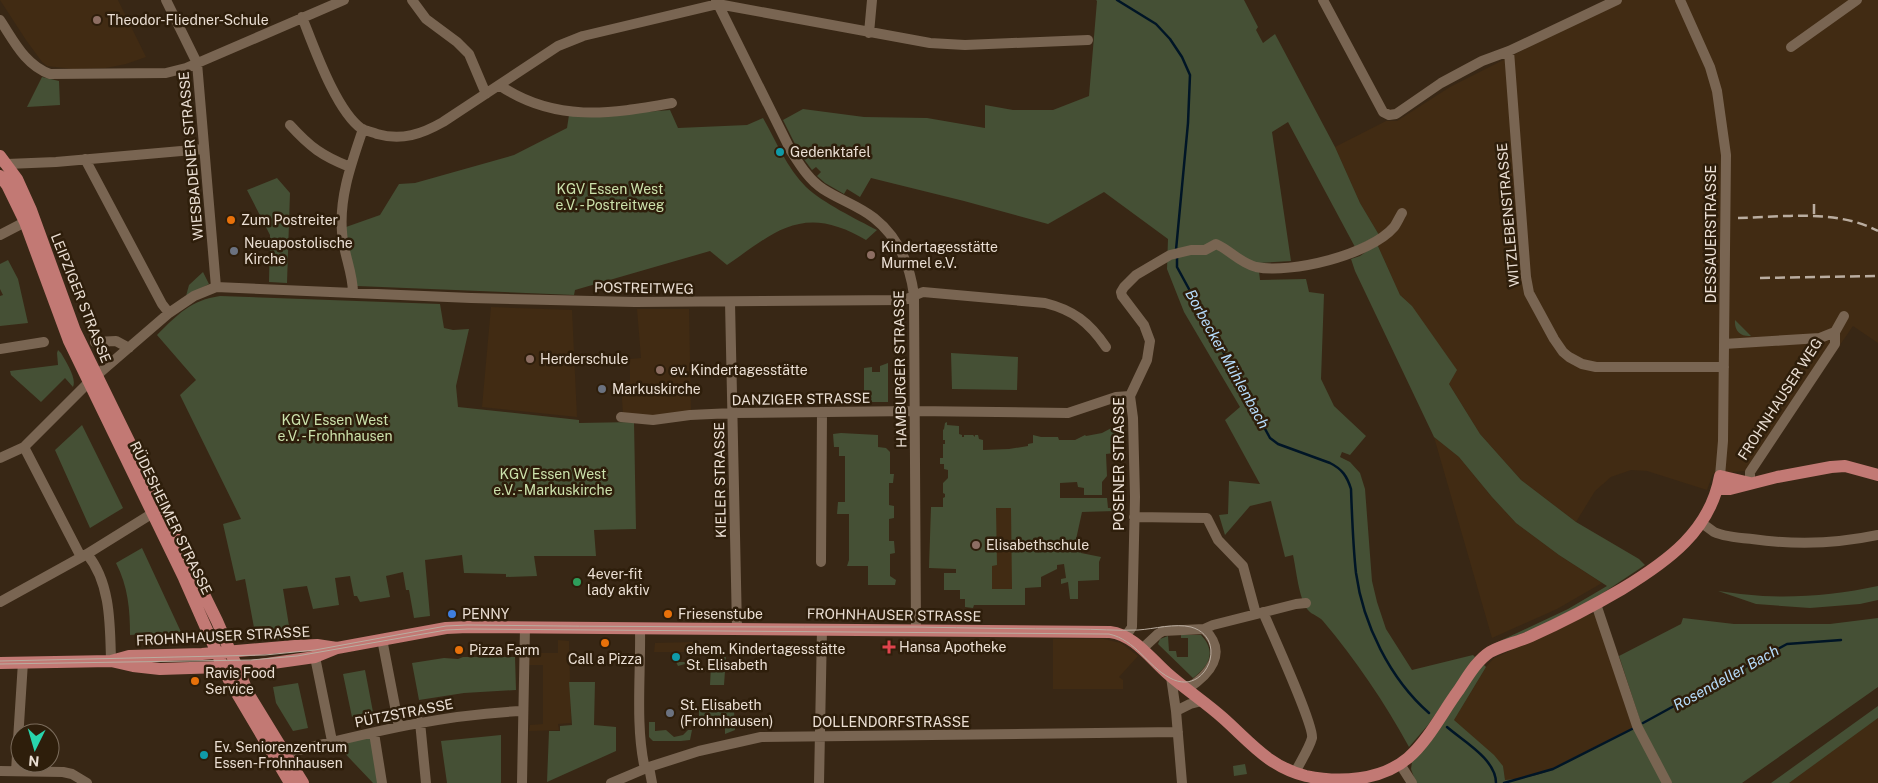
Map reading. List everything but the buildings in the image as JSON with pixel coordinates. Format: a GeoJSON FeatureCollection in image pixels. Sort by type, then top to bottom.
{"type":"FeatureCollection","features":[{"type":"Feature","properties":{"kind":"main road","name":"LEIPZIGER STRASSE"},"geometry":{"type":"LineString","coordinates":[[2,161],[17,179],[31,210],[92,379]]}},
{"type":"Feature","properties":{"kind":"main road","name":"LEIPZIGER STRASSE"},"geometry":{"type":"LineString","coordinates":[[0,176],[7,185],[25,222],[63,327],[92,379]]}},
{"type":"Feature","properties":{"kind":"main road","name":"RÜDESHEIMER STRASSE"},"geometry":{"type":"LineString","coordinates":[[92,379],[153,513],[223,651]]}},
{"type":"Feature","properties":{"kind":"main road","name":"RÜDESHEIMER STRASSE"},"geometry":{"type":"LineString","coordinates":[[92,379],[214,615],[223,651],[223,668],[239,699],[290,783]]}},
{"type":"Feature","properties":{"kind":"main road","name":"FROHNHAUSER WEG"},"geometry":{"type":"LineString","coordinates":[[1719,482],[1750,483],[1831,466],[1845,466],[1878,475]]}},
{"type":"Feature","properties":{"kind":"main road"},"geometry":{"type":"LineString","coordinates":[[1400,764],[1422,744],[1476,665],[1489,653],[1526,638],[1596,604],[1666,561],[1701,524],[1719,482]]}},
{"type":"Feature","properties":{"kind":"main road","name":"FROHNHAUSER STRASSE"},"geometry":{"type":"LineString","coordinates":[[111,660],[133,666],[160,669],[237,667],[315,657],[337,648],[446,628],[737,628],[1110,632],[1125,637],[1142,649],[1171,677],[1202,701],[1258,752],[1294,773],[1333,782],[1367,777],[1400,764]]}},
{"type":"Feature","properties":{"kind":"main road","name":"FROHNHAUSER STRASSE"},"geometry":{"type":"LineString","coordinates":[[0,663],[111,660],[129,656],[294,646],[317,645],[337,648]]}},
{"type":"Feature","properties":{"kind":"main road"},"geometry":{"type":"LineString","coordinates":[[223,651],[237,667],[258,712],[303,783]]}},
{"type":"Feature","properties":{"kind":"street","name":"WIESBADENER STRASSE"},"geometry":{"type":"LineString","coordinates":[[166,0],[196,64],[216,287]]}},
{"type":"Feature","properties":{"kind":"street"},"geometry":{"type":"LineString","coordinates":[[0,20],[29,62],[50,74],[166,73],[196,64],[344,0]]}},
{"type":"Feature","properties":{"kind":"street"},"geometry":{"type":"LineString","coordinates":[[412,0],[426,19],[457,42],[468,54],[486,94]]}},
{"type":"Feature","properties":{"kind":"street"},"geometry":{"type":"LineString","coordinates":[[869,33],[872,0]]}},
{"type":"Feature","properties":{"kind":"street"},"geometry":{"type":"LineString","coordinates":[[1323,0],[1383,112],[1389,115],[1396,114],[1441,83],[1482,61],[1509,51],[1617,0]]}},
{"type":"Feature","properties":{"kind":"street","name":"DESSAUERSTRASSE"},"geometry":{"type":"LineString","coordinates":[[1680,0],[1710,67],[1717,90],[1726,155],[1723,449],[1719,482]]}},
{"type":"Feature","properties":{"kind":"street"},"geometry":{"type":"LineString","coordinates":[[1791,46],[1857,0]]}},
{"type":"Feature","properties":{"kind":"street"},"geometry":{"type":"LineString","coordinates":[[302,17],[330,85],[342,106],[363,129],[388,137],[424,132],[443,122],[558,46],[583,36],[717,2],[869,33],[949,45],[1088,40]]}},
{"type":"Feature","properties":{"kind":"street","name":"HAMBURGER STRASSE"},"geometry":{"type":"LineString","coordinates":[[717,2],[791,151],[804,172],[823,189],[872,217],[884,227],[900,248],[906,261],[914,295],[916,630]]}},
{"type":"Feature","properties":{"kind":"street","name":"WITZLEBENSTRASSE"},"geometry":{"type":"LineString","coordinates":[[1509,51],[1526,277],[1529,293],[1554,339],[1569,357],[1582,364],[1596,367],[1724,367]]}},
{"type":"Feature","properties":{"kind":"street"},"geometry":{"type":"LineString","coordinates":[[499,84],[517,96],[535,103],[559,110],[584,113],[627,111],[672,103]]}},
{"type":"Feature","properties":{"kind":"street"},"geometry":{"type":"LineString","coordinates":[[290,125],[306,143],[327,158],[350,166]]}},
{"type":"Feature","properties":{"kind":"street"},"geometry":{"type":"LineString","coordinates":[[352,293],[353,282],[343,244],[342,221],[350,166],[363,129]]}},
{"type":"Feature","properties":{"kind":"street"},"geometry":{"type":"LineString","coordinates":[[2,161],[85,159],[204,149]]}},
{"type":"Feature","properties":{"kind":"street"},"geometry":{"type":"LineString","coordinates":[[85,159],[162,304],[170,313]]}},
{"type":"Feature","properties":{"kind":"street","name":"POSENER STRASSE"},"geometry":{"type":"LineString","coordinates":[[1125,637],[1132,627],[1134,517],[1133,418],[1130,396],[1147,360],[1150,341],[1144,325],[1122,296],[1121,292],[1124,287],[1136,276],[1176,253],[1205,250],[1216,244],[1239,260],[1256,266],[1279,268],[1341,257],[1376,241],[1394,227],[1402,213]]}},
{"type":"Feature","properties":{"kind":"street"},"geometry":{"type":"LineString","coordinates":[[0,235],[25,222]]}},
{"type":"Feature","properties":{"kind":"street","name":"POSTREITWEG"},"geometry":{"type":"LineString","coordinates":[[24,447],[92,379],[170,313],[194,296],[216,287],[635,302],[904,300],[923,292],[1045,303],[1063,307],[1090,326],[1106,347]]}},
{"type":"Feature","properties":{"kind":"street","name":"KIELER STRASSE"},"geometry":{"type":"LineString","coordinates":[[730,302],[737,628]]}},
{"type":"Feature","properties":{"kind":"street","name":"FROHNHAUSER WEG"},"geometry":{"type":"LineString","coordinates":[[1750,483],[1750,472],[1835,344],[1835,332],[1844,316]]}},
{"type":"Feature","properties":{"kind":"street"},"geometry":{"type":"LineString","coordinates":[[1724,344],[1820,338],[1835,332]]}},
{"type":"Feature","properties":{"kind":"street"},"geometry":{"type":"LineString","coordinates":[[95,342],[116,340],[129,348]]}},
{"type":"Feature","properties":{"kind":"street"},"geometry":{"type":"LineString","coordinates":[[0,349],[44,342]]}},
{"type":"Feature","properties":{"kind":"street","name":"DANZIGER STRASSE"},"geometry":{"type":"LineString","coordinates":[[621,418],[653,420],[690,415],[822,412],[1068,413],[1116,397],[1130,396]]}},
{"type":"Feature","properties":{"kind":"street"},"geometry":{"type":"LineString","coordinates":[[821,562],[822,412]]}},
{"type":"Feature","properties":{"kind":"street"},"geometry":{"type":"LineString","coordinates":[[0,458],[24,447],[84,555],[102,582],[107,602],[111,660]]}},
{"type":"Feature","properties":{"kind":"street"},"geometry":{"type":"LineString","coordinates":[[0,602],[84,555],[153,513]]}},
{"type":"Feature","properties":{"kind":"street"},"geometry":{"type":"LineString","coordinates":[[1134,517],[1207,518],[1218,540],[1243,566],[1260,613],[1299,698],[1311,734],[1311,740],[1294,773]]}},
{"type":"Feature","properties":{"kind":"street"},"geometry":{"type":"LineString","coordinates":[[1701,524],[1716,533],[1738,538],[1783,543],[1852,541],[1878,535]]}},
{"type":"Feature","properties":{"kind":"street"},"geometry":{"type":"LineString","coordinates":[[1142,649],[1158,634],[1163,632],[1204,629],[1260,613],[1306,603]]}},
{"type":"Feature","properties":{"kind":"street"},"geometry":{"type":"LineString","coordinates":[[1596,604],[1637,726],[1667,783]]}},
{"type":"Feature","properties":{"kind":"street"},"geometry":{"type":"LineString","coordinates":[[522,783],[525,627]]}},
{"type":"Feature","properties":{"kind":"street"},"geometry":{"type":"LineString","coordinates":[[640,628],[640,728],[642,756],[652,783]]}},
{"type":"Feature","properties":{"kind":"street"},"geometry":{"type":"LineString","coordinates":[[818,783],[822,629]]}},
{"type":"Feature","properties":{"kind":"street"},"geometry":{"type":"LineString","coordinates":[[1187,689],[1206,676],[1214,662],[1214,647],[1208,633],[1204,629]]}},
{"type":"Feature","properties":{"kind":"street"},"geometry":{"type":"LineString","coordinates":[[382,640],[399,727]]}},
{"type":"Feature","properties":{"kind":"street"},"geometry":{"type":"LineString","coordinates":[[315,657],[332,742]]}},
{"type":"Feature","properties":{"kind":"street"},"geometry":{"type":"LineString","coordinates":[[19,723],[23,662]]}},
{"type":"Feature","properties":{"kind":"street"},"geometry":{"type":"LineString","coordinates":[[1171,677],[1182,783]]}},
{"type":"Feature","properties":{"kind":"street"},"geometry":{"type":"LineString","coordinates":[[1176,711],[1190,704],[1202,701]]}},
{"type":"Feature","properties":{"kind":"street","name":"PÜTZSTRASSE"},"geometry":{"type":"LineString","coordinates":[[291,752],[420,722],[485,713],[523,711]]}},
{"type":"Feature","properties":{"kind":"street"},"geometry":{"type":"LineString","coordinates":[[420,722],[426,783]]}},
{"type":"Feature","properties":{"kind":"street","name":"DOLLENDORFSTRASSE"},"geometry":{"type":"LineString","coordinates":[[611,783],[647,768],[699,751],[754,738],[785,736],[1178,732]]}},
{"type":"Feature","properties":{"kind":"street"},"geometry":{"type":"LineString","coordinates":[[374,733],[382,783]]}},
{"type":"Feature","properties":{"kind":"street"},"geometry":{"type":"LineString","coordinates":[[1400,764],[1412,783]]}},
{"type":"Feature","properties":{"kind":"street"},"geometry":{"type":"LineString","coordinates":[[60,772],[72,774],[87,783]]}},
{"type":"Feature","properties":{"kind":"shaded area","name":"Theodor-Fliedner-Schule"},"geometry":{"type":"Polygon","coordinates":[[[0,0],[118,0],[146,57],[106,68],[73,69],[47,66],[26,40],[0,0]]]}},
{"type":"Feature","properties":{"kind":"shaded area"},"geometry":{"type":"Polygon","coordinates":[[[1622,0],[1878,0],[1878,343],[1853,326],[1754,470],[1713,474],[1707,490],[1647,471],[1631,470],[1611,477],[1595,491],[1576,522],[1521,480],[1480,434],[1449,384],[1412,306],[1400,295],[1377,244],[1382,240],[1360,203],[1335,147],[1386,121],[1397,121],[1450,87],[1622,0]]]}},
{"type":"Feature","properties":{"kind":"shaded area","name":"Herderschule"},"geometry":{"type":"Polygon","coordinates":[[[491,307],[572,310],[577,417],[482,407],[491,307]]]}},
{"type":"Feature","properties":{"kind":"shaded area","name":"ev. Kindertagesstätte"},"geometry":{"type":"Polygon","coordinates":[[[637,309],[689,309],[691,412],[652,418],[623,415],[621,383],[630,382],[630,359],[641,358],[637,309]]]}},
{"type":"Feature","properties":{"kind":"shaded area"},"geometry":{"type":"Polygon","coordinates":[[[1434,437],[1459,457],[1516,523],[1559,555],[1602,583],[1557,609],[1492,638],[1434,437]]]}},
{"type":"Feature","properties":{"kind":"shaded area","name":"Elisabethschule"},"geometry":{"type":"Polygon","coordinates":[[[931,507],[1023,508],[1022,589],[956,589],[956,569],[929,568],[931,507]]]}},
{"type":"Feature","properties":{"kind":"shaded area"},"geometry":{"type":"Polygon","coordinates":[[[1595,614],[1633,729],[1565,762],[1556,769],[1519,779],[1505,780],[1503,766],[1454,720],[1486,667],[1493,659],[1584,615],[1595,614]]]}},
{"type":"Feature","properties":{"kind":"shaded area"},"geometry":{"type":"Polygon","coordinates":[[[1053,639],[1104,639],[1121,643],[1138,656],[1119,677],[1123,680],[1123,689],[1053,689],[1053,639]]]}},
{"type":"Feature","properties":{"kind":"shaded area"},"geometry":{"type":"Polygon","coordinates":[[[558,640],[569,641],[571,723],[558,724],[559,730],[529,731],[530,725],[543,724],[543,665],[529,665],[529,653],[558,653],[558,640]]]}},
{"type":"Feature","properties":{"kind":"shaded area"},"geometry":{"type":"Polygon","coordinates":[[[693,642],[693,652],[654,652],[655,643],[693,642]]]}},
{"type":"Feature","properties":{"kind":"shaded area"},"geometry":{"type":"Polygon","coordinates":[[[1878,718],[1878,783],[1789,783],[1857,732],[1878,718]]]}},
{"type":"Feature","properties":{"kind":"green space"},"geometry":{"type":"Polygon","coordinates":[[[1096,0],[1244,0],[1258,27],[1256,30],[1263,43],[1275,34],[1335,147],[1360,203],[1379,235],[1355,247],[1288,122],[1272,132],[1291,261],[1258,263],[1260,280],[1306,279],[1309,292],[1324,294],[1321,379],[1334,406],[1366,436],[1350,455],[1342,452],[1340,457],[1350,462],[1360,473],[1365,489],[1372,581],[1386,629],[1412,670],[1473,655],[1475,657],[1428,725],[1409,747],[1380,698],[1358,666],[1323,621],[1310,612],[1305,605],[1300,592],[1293,555],[1285,557],[1271,501],[1250,506],[1225,535],[1219,515],[1228,514],[1229,481],[1260,484],[1225,420],[1240,407],[1184,312],[1167,269],[1168,239],[1104,192],[1048,224],[871,178],[860,197],[847,189],[844,194],[817,176],[821,172],[816,167],[812,170],[800,154],[783,120],[803,109],[864,117],[927,118],[985,128],[985,105],[1013,110],[1053,110],[1089,96],[1096,0]]]}},
{"type":"Feature","properties":{"kind":"green space"},"geometry":{"type":"Polygon","coordinates":[[[42,77],[59,81],[60,105],[27,107],[42,77]]]}},
{"type":"Feature","properties":{"kind":"green space","name":"KGV Essen West e.V. - Postreitweg"},"geometry":{"type":"Polygon","coordinates":[[[670,110],[678,128],[747,125],[763,118],[787,163],[806,187],[830,205],[877,230],[866,240],[838,227],[821,223],[806,223],[792,226],[766,238],[727,265],[710,251],[575,290],[574,295],[357,286],[346,245],[346,227],[380,215],[399,184],[415,183],[514,155],[567,128],[569,115],[670,110]]]}},
{"type":"Feature","properties":{"kind":"green space"},"geometry":{"type":"Polygon","coordinates":[[[277,178],[290,193],[287,283],[269,282],[270,235],[247,190],[277,178]]]}},
{"type":"Feature","properties":{"kind":"green space"},"geometry":{"type":"Polygon","coordinates":[[[1377,244],[1400,295],[1412,306],[1457,370],[1449,384],[1480,434],[1521,480],[1576,522],[1639,559],[1645,565],[1594,599],[1536,628],[1487,647],[1568,609],[1607,586],[1559,555],[1516,523],[1459,457],[1434,437],[1351,259],[1360,256],[1377,244]]]}},
{"type":"Feature","properties":{"kind":"green space"},"geometry":{"type":"Polygon","coordinates":[[[8,260],[18,279],[28,323],[0,326],[0,296],[3,295],[0,289],[0,264],[8,260]]]}},
{"type":"Feature","properties":{"kind":"green space"},"geometry":{"type":"Polygon","coordinates":[[[203,272],[209,284],[186,296],[189,285],[203,272]]]}},
{"type":"Feature","properties":{"kind":"green space","name":"KGV Essen West e.V. - Frohnhausen"},"geometry":{"type":"Polygon","coordinates":[[[220,296],[440,304],[444,328],[453,330],[469,329],[456,386],[458,407],[579,420],[579,423],[634,422],[636,529],[594,530],[596,556],[534,556],[537,576],[506,577],[506,574],[464,573],[462,555],[425,560],[430,616],[414,618],[409,590],[406,590],[403,572],[386,576],[390,597],[360,602],[357,596],[354,596],[350,576],[335,578],[339,605],[313,609],[307,586],[283,589],[291,638],[270,640],[269,631],[255,633],[245,579],[236,581],[223,524],[241,519],[180,395],[196,380],[157,335],[178,315],[193,305],[220,296]]]}},
{"type":"Feature","properties":{"kind":"green space"},"geometry":{"type":"Polygon","coordinates":[[[1735,320],[1751,336],[1744,335],[1737,330],[1735,320]]]}},
{"type":"Feature","properties":{"kind":"green space"},"geometry":{"type":"Polygon","coordinates":[[[58,350],[66,361],[74,379],[73,387],[65,378],[41,402],[11,375],[10,371],[58,365],[58,350]]]}},
{"type":"Feature","properties":{"kind":"green space"},"geometry":{"type":"Polygon","coordinates":[[[951,353],[1018,357],[1017,390],[952,389],[951,353]]]}},
{"type":"Feature","properties":{"kind":"green space"},"geometry":{"type":"Polygon","coordinates":[[[888,363],[888,402],[864,402],[864,368],[872,367],[872,372],[880,372],[880,366],[888,363]]]}},
{"type":"Feature","properties":{"kind":"green space"},"geometry":{"type":"Polygon","coordinates":[[[947,422],[947,425],[959,426],[959,434],[962,437],[964,435],[973,435],[975,437],[975,435],[978,435],[979,439],[983,440],[983,450],[1028,446],[1028,444],[1033,443],[1033,435],[1058,437],[1059,440],[1075,440],[1085,435],[1102,433],[1117,425],[1118,428],[1122,427],[1122,452],[1106,454],[1107,476],[1102,482],[1102,495],[1084,495],[1084,488],[1078,487],[1077,482],[1060,483],[1060,498],[1107,498],[1108,508],[1115,508],[1115,511],[1082,512],[1075,544],[1083,545],[1081,553],[1101,557],[1099,562],[1099,580],[1078,581],[1078,599],[1070,599],[1068,582],[1061,584],[1061,579],[1066,578],[1064,564],[1057,565],[1057,569],[1041,577],[1041,587],[1025,588],[1025,605],[974,605],[973,608],[965,607],[965,599],[960,599],[960,590],[944,590],[944,573],[956,573],[956,569],[929,568],[931,507],[943,507],[945,494],[943,493],[943,483],[948,478],[948,470],[944,469],[944,464],[940,464],[940,458],[943,458],[943,444],[945,444],[943,430],[947,422]],[[996,508],[997,565],[992,566],[992,589],[1012,589],[1011,508],[996,508]]]}},
{"type":"Feature","properties":{"kind":"green space"},"geometry":{"type":"Polygon","coordinates":[[[82,425],[123,508],[90,528],[55,450],[82,425]]]}},
{"type":"Feature","properties":{"kind":"green space"},"geometry":{"type":"Polygon","coordinates":[[[833,434],[878,435],[878,447],[886,448],[890,452],[890,474],[894,474],[893,483],[889,483],[889,505],[894,506],[894,518],[889,519],[889,541],[894,541],[895,553],[890,554],[890,576],[896,580],[895,585],[868,585],[868,566],[847,566],[849,560],[849,514],[837,514],[838,502],[845,502],[845,456],[839,456],[839,447],[834,447],[833,434]]]}},
{"type":"Feature","properties":{"kind":"green space"},"geometry":{"type":"Polygon","coordinates":[[[142,548],[181,632],[130,635],[128,598],[116,563],[142,548]]]}},
{"type":"Feature","properties":{"kind":"green space"},"geometry":{"type":"Polygon","coordinates":[[[1878,586],[1878,600],[1860,604],[1810,608],[1756,604],[1718,591],[1763,596],[1806,596],[1878,586]]]}},
{"type":"Feature","properties":{"kind":"green space"},"geometry":{"type":"Polygon","coordinates":[[[1683,618],[1734,624],[1830,624],[1878,618],[1878,687],[1742,783],[1416,783],[1411,769],[1412,762],[1482,663],[1486,667],[1454,720],[1494,755],[1503,766],[1505,780],[1529,777],[1552,770],[1633,729],[1641,723],[1619,656],[1681,624],[1683,618]]]}},
{"type":"Feature","properties":{"kind":"green space"},"geometry":{"type":"Polygon","coordinates":[[[1181,635],[1201,635],[1209,647],[1210,653],[1207,664],[1193,678],[1158,644],[1160,639],[1168,636],[1169,651],[1176,651],[1177,657],[1188,657],[1188,638],[1181,638],[1181,635]]]}},
{"type":"Feature","properties":{"kind":"green space"},"geometry":{"type":"Polygon","coordinates":[[[463,657],[515,657],[516,690],[464,693],[419,700],[412,663],[463,657]]]}},
{"type":"Feature","properties":{"kind":"green space"},"geometry":{"type":"Polygon","coordinates":[[[720,657],[726,657],[724,685],[710,685],[711,665],[720,665],[720,657]]]}},
{"type":"Feature","properties":{"kind":"green space"},"geometry":{"type":"Polygon","coordinates":[[[676,662],[698,662],[698,671],[685,664],[678,666],[676,662]]]}},
{"type":"Feature","properties":{"kind":"green space"},"geometry":{"type":"Polygon","coordinates":[[[365,670],[373,712],[352,717],[343,674],[365,670]]]}},
{"type":"Feature","properties":{"kind":"green space"},"geometry":{"type":"Polygon","coordinates":[[[569,682],[595,682],[594,725],[616,727],[616,751],[547,782],[549,731],[560,731],[560,726],[572,725],[569,682]]]}},
{"type":"Feature","properties":{"kind":"green space"},"geometry":{"type":"Polygon","coordinates":[[[298,683],[308,728],[293,731],[276,703],[273,687],[298,683]]]}},
{"type":"Feature","properties":{"kind":"green space"},"geometry":{"type":"Polygon","coordinates":[[[1878,706],[1878,718],[1789,783],[1771,783],[1878,706]]]}},
{"type":"Feature","properties":{"kind":"green space"},"geometry":{"type":"Polygon","coordinates":[[[699,710],[734,710],[735,730],[725,734],[725,721],[699,721],[699,710]]]}},
{"type":"Feature","properties":{"kind":"green space"},"geometry":{"type":"Polygon","coordinates":[[[649,722],[655,722],[655,731],[666,730],[674,737],[692,730],[690,740],[653,741],[649,737],[649,722]]]}},
{"type":"Feature","properties":{"kind":"green space"},"geometry":{"type":"Polygon","coordinates":[[[374,735],[381,783],[373,783],[335,743],[374,735]]]}},
{"type":"Feature","properties":{"kind":"green space"},"geometry":{"type":"Polygon","coordinates":[[[501,735],[501,783],[447,783],[441,741],[501,735]]]}},
{"type":"Feature","properties":{"kind":"green space"},"geometry":{"type":"Polygon","coordinates":[[[1245,764],[1247,774],[1234,776],[1233,766],[1245,764]]]}},
{"type":"Feature","properties":{"kind":"waterway","name":"Borbecker Mühlenbach"},"geometry":{"type":"LineString","coordinates":[[1117,0],[1156,24],[1170,39],[1182,57],[1190,75],[1188,123],[1176,250]]}},
{"type":"Feature","properties":{"kind":"waterway","name":"Borbecker Mühlenbach"},"geometry":{"type":"LineString","coordinates":[[1177,256],[1177,267],[1270,438],[1278,444],[1330,463],[1341,470],[1348,480],[1351,489],[1356,573],[1365,612],[1380,649],[1391,667],[1402,684],[1429,713]]}},
{"type":"Feature","properties":{"kind":"waterway","name":"Rosendeller Bach"},"geometry":{"type":"LineString","coordinates":[[1643,723],[1787,644],[1841,640]]}},
{"type":"Feature","properties":{"kind":"waterway","name":"Borbecker Mühlenbach"},"geometry":{"type":"LineString","coordinates":[[1447,727],[1485,758],[1495,774],[1496,783]]}},
{"type":"Feature","properties":{"kind":"waterway","name":"Rosendeller Bach"},"geometry":{"type":"LineString","coordinates":[[1504,783],[1553,769],[1634,728]]}},
{"type":"Feature","properties":{"kind":"tram line"},"geometry":{"type":"LineString","coordinates":[[0,661],[265,655],[315,650],[446,626],[467,625],[1122,630],[1185,626],[1203,633],[1209,642],[1211,653],[1209,664],[1203,674],[1194,680],[1183,682],[1162,673],[1134,647],[1109,634],[468,629],[446,630],[297,656],[251,660],[0,664]]}},
{"type":"Feature","properties":{"kind":"railway"},"geometry":{"type":"LineString","coordinates":[[1814,204],[1814,219]]}},
{"type":"Feature","properties":{"kind":"railway"},"geometry":{"type":"LineString","coordinates":[[1738,218],[1827,217],[1862,224],[1878,231]]}},
{"type":"Feature","properties":{"kind":"railway"},"geometry":{"type":"LineString","coordinates":[[1760,278],[1878,276]]}},
{"type":"Feature","properties":{"kind":"place","name":"Theodor-Fliedner-Schule"},"geometry":{"type":"Point","coordinates":[97,20]}},
{"type":"Feature","properties":{"kind":"place","name":"Gedenktafel"},"geometry":{"type":"Point","coordinates":[780,152]}},
{"type":"Feature","properties":{"kind":"place","name":"Zum Postreiter"},"geometry":{"type":"Point","coordinates":[231,220]}},
{"type":"Feature","properties":{"kind":"place","name":"Neuapostolische Kirche"},"geometry":{"type":"Point","coordinates":[234,251]}},
{"type":"Feature","properties":{"kind":"place","name":"Kindertagesstätte Murmel e.V."},"geometry":{"type":"Point","coordinates":[871,255]}},
{"type":"Feature","properties":{"kind":"place","name":"Herderschule"},"geometry":{"type":"Point","coordinates":[530,359]}},
{"type":"Feature","properties":{"kind":"place","name":"ev. Kindertagesstätte"},"geometry":{"type":"Point","coordinates":[660,370]}},
{"type":"Feature","properties":{"kind":"place","name":"Markuskirche"},"geometry":{"type":"Point","coordinates":[602,389]}},
{"type":"Feature","properties":{"kind":"place","name":"Elisabethschule"},"geometry":{"type":"Point","coordinates":[976,545]}},
{"type":"Feature","properties":{"kind":"place","name":"4ever-fit lady aktiv"},"geometry":{"type":"Point","coordinates":[577,582]}},
{"type":"Feature","properties":{"kind":"place","name":"PENNY"},"geometry":{"type":"Point","coordinates":[452,614]}},
{"type":"Feature","properties":{"kind":"place","name":"Friesenstube"},"geometry":{"type":"Point","coordinates":[668,614]}},
{"type":"Feature","properties":{"kind":"place","name":"Call a Pizza"},"geometry":{"type":"Point","coordinates":[605,643]}},
{"type":"Feature","properties":{"kind":"place","name":"Hansa Apotheke"},"geometry":{"type":"Point","coordinates":[889,647]}},
{"type":"Feature","properties":{"kind":"place","name":"Pizza Farm"},"geometry":{"type":"Point","coordinates":[459,650]}},
{"type":"Feature","properties":{"kind":"place","name":"ehem. Kindertagesstätte St. Elisabeth"},"geometry":{"type":"Point","coordinates":[676,657]}},
{"type":"Feature","properties":{"kind":"place","name":"Ravis Food Service"},"geometry":{"type":"Point","coordinates":[195,681]}},
{"type":"Feature","properties":{"kind":"place","name":"St. Elisabeth (Frohnhausen)"},"geometry":{"type":"Point","coordinates":[670,713]}},
{"type":"Feature","properties":{"kind":"place","name":"Ev. Seniorenzentrum Essen-Frohnhausen"},"geometry":{"type":"Point","coordinates":[204,755]}},
{"type":"Feature","properties":{"kind":"park label","name":"KGV Essen West e.V. - Markuskirche"},"geometry":{"type":"Point","coordinates":[553,482]}}]}
